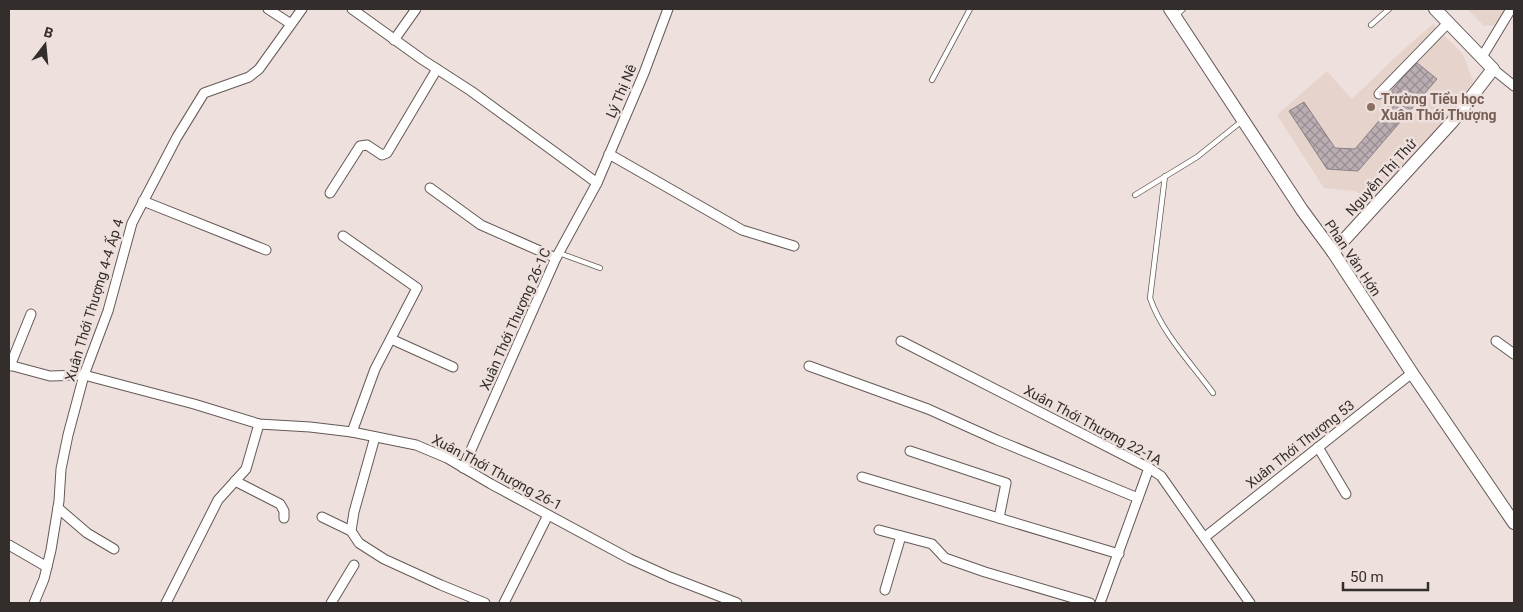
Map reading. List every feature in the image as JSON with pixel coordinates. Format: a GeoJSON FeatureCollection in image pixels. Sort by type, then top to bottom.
{"type":"FeatureCollection","features":[{"type":"Feature","properties":{"kind":"main road"},"geometry":{"type":"LineString","coordinates":[[1435,9],[1493,69]]}},
{"type":"Feature","properties":{"kind":"main road","name":"Phan Văn Hớn"},"geometry":{"type":"LineString","coordinates":[[1176,11],[1243,121],[1514,522]]}},
{"type":"Feature","properties":{"kind":"main road","name":"Nguyễn Thị Thử"},"geometry":{"type":"LineString","coordinates":[[1333,252],[1452,122],[1493,69]]}},
{"type":"Feature","properties":{"kind":"street"},"geometry":{"type":"LineString","coordinates":[[268,9],[291,24]]}},
{"type":"Feature","properties":{"kind":"street","name":"Xuân Thới Thượng 4-4 Ấp 4"},"geometry":{"type":"LineString","coordinates":[[34,603],[51,550],[66,443],[84,375],[108,311],[132,223],[177,137],[204,92],[248,77],[259,69],[302,9]]}},
{"type":"Feature","properties":{"kind":"street"},"geometry":{"type":"LineString","coordinates":[[352,9],[436,69],[471,91],[597,183]]}},
{"type":"Feature","properties":{"kind":"street"},"geometry":{"type":"LineString","coordinates":[[394,40],[416,9]]}},
{"type":"Feature","properties":{"kind":"street","name":"Lý Thị Nê"},"geometry":{"type":"LineString","coordinates":[[597,183],[644,73],[668,9]]}},
{"type":"Feature","properties":{"kind":"street"},"geometry":{"type":"LineString","coordinates":[[1482,57],[1511,9]]}},
{"type":"Feature","properties":{"kind":"street"},"geometry":{"type":"LineString","coordinates":[[1379,94],[1448,23]]}},
{"type":"Feature","properties":{"kind":"street"},"geometry":{"type":"LineString","coordinates":[[330,193],[360,146],[367,145],[382,155],[388,153],[436,69]]}},
{"type":"Feature","properties":{"kind":"street"},"geometry":{"type":"LineString","coordinates":[[1493,69],[1514,86]]}},
{"type":"Feature","properties":{"kind":"street"},"geometry":{"type":"LineString","coordinates":[[609,154],[742,230],[794,246]]}},
{"type":"Feature","properties":{"kind":"street","name":"Xuân Thới Thượng 26-1C"},"geometry":{"type":"LineString","coordinates":[[464,468],[558,255],[597,183]]}},
{"type":"Feature","properties":{"kind":"street"},"geometry":{"type":"LineString","coordinates":[[430,188],[481,225],[558,255]]}},
{"type":"Feature","properties":{"kind":"street"},"geometry":{"type":"LineString","coordinates":[[143,201],[266,250]]}},
{"type":"Feature","properties":{"kind":"street"},"geometry":{"type":"LineString","coordinates":[[343,236],[417,288],[375,369],[352,432]]}},
{"type":"Feature","properties":{"kind":"street"},"geometry":{"type":"LineString","coordinates":[[10,366],[31,314]]}},
{"type":"Feature","properties":{"kind":"street"},"geometry":{"type":"LineString","coordinates":[[391,339],[453,368]]}},
{"type":"Feature","properties":{"kind":"street","name":"Xuân Thới Thượng 22-1A"},"geometry":{"type":"LineString","coordinates":[[902,341],[1149,468],[1161,476],[1250,603]]}},
{"type":"Feature","properties":{"kind":"street"},"geometry":{"type":"LineString","coordinates":[[1496,341],[1514,354]]}},
{"type":"Feature","properties":{"kind":"street","name":"Xuân Thới Thượng 26-1"},"geometry":{"type":"LineString","coordinates":[[10,366],[50,376],[84,375],[194,404],[244,421],[259,424],[352,432],[416,445],[447,458],[548,515],[646,566],[705,592],[736,603]]}},
{"type":"Feature","properties":{"kind":"street"},"geometry":{"type":"LineString","coordinates":[[809,366],[928,409],[997,440],[1138,498]]}},
{"type":"Feature","properties":{"kind":"street","name":"Xuân Thới Thượng 53"},"geometry":{"type":"LineString","coordinates":[[1204,537],[1412,373]]}},
{"type":"Feature","properties":{"kind":"street"},"geometry":{"type":"LineString","coordinates":[[166,603],[186,567],[218,500],[246,469],[259,424]]}},
{"type":"Feature","properties":{"kind":"street"},"geometry":{"type":"LineString","coordinates":[[351,531],[354,512],[375,437]]}},
{"type":"Feature","properties":{"kind":"street"},"geometry":{"type":"LineString","coordinates":[[1318,448],[1346,494]]}},
{"type":"Feature","properties":{"kind":"street"},"geometry":{"type":"LineString","coordinates":[[910,451],[1006,483],[999,518]]}},
{"type":"Feature","properties":{"kind":"street"},"geometry":{"type":"LineString","coordinates":[[1100,603],[1149,468]]}},
{"type":"Feature","properties":{"kind":"street"},"geometry":{"type":"LineString","coordinates":[[862,477],[1119,554]]}},
{"type":"Feature","properties":{"kind":"street"},"geometry":{"type":"LineString","coordinates":[[235,481],[280,504],[284,511],[284,518]]}},
{"type":"Feature","properties":{"kind":"street"},"geometry":{"type":"LineString","coordinates":[[58,508],[87,533],[114,548]]}},
{"type":"Feature","properties":{"kind":"street"},"geometry":{"type":"LineString","coordinates":[[504,603],[548,515]]}},
{"type":"Feature","properties":{"kind":"street"},"geometry":{"type":"LineString","coordinates":[[322,517],[351,531],[359,543],[384,558],[440,585],[486,603]]}},
{"type":"Feature","properties":{"kind":"street"},"geometry":{"type":"LineString","coordinates":[[879,530],[932,544],[945,558],[985,572],[1090,603]]}},
{"type":"Feature","properties":{"kind":"street"},"geometry":{"type":"LineString","coordinates":[[885,590],[901,536]]}},
{"type":"Feature","properties":{"kind":"street"},"geometry":{"type":"LineString","coordinates":[[9,545],[47,567]]}},
{"type":"Feature","properties":{"kind":"street"},"geometry":{"type":"LineString","coordinates":[[331,603],[354,565]]}},
{"type":"Feature","properties":{"kind":"lane"},"geometry":{"type":"LineString","coordinates":[[932,80],[970,9]]}},
{"type":"Feature","properties":{"kind":"lane"},"geometry":{"type":"LineString","coordinates":[[1371,25],[1388,9]]}},
{"type":"Feature","properties":{"kind":"lane"},"geometry":{"type":"LineString","coordinates":[[1134,195],[1197,156],[1243,121]]}},
{"type":"Feature","properties":{"kind":"lane"},"geometry":{"type":"LineString","coordinates":[[1165,176],[1150,298],[1154,309],[1169,333],[1213,393]]}},
{"type":"Feature","properties":{"kind":"lane"},"geometry":{"type":"LineString","coordinates":[[558,255],[600,268]]}},
{"type":"Feature","properties":{"kind":"shaded area"},"geometry":{"type":"Polygon","coordinates":[[[1467,9],[1507,9],[1498,25],[1484,26],[1467,9]]]}},
{"type":"Feature","properties":{"kind":"shaded area","name":"Trường Tiểu học Xuân Thới Thượng"},"geometry":{"type":"Polygon","coordinates":[[[1433,24],[1463,54],[1473,81],[1463,99],[1372,201],[1355,191],[1324,188],[1277,115],[1327,71],[1352,99],[1433,24]]]}},
{"type":"Feature","properties":{"kind":"building"},"geometry":{"type":"Polygon","coordinates":[[[1416,62],[1437,79],[1358,171],[1327,169],[1289,111],[1304,102],[1335,148],[1355,149],[1390,108],[1384,103],[1390,96],[1389,94],[1416,62]]]}},
{"type":"Feature","properties":{"kind":"place","name":"Trường Tiểu học Xuân Thới Thượng"},"geometry":{"type":"Point","coordinates":[1371,107]}}]}
